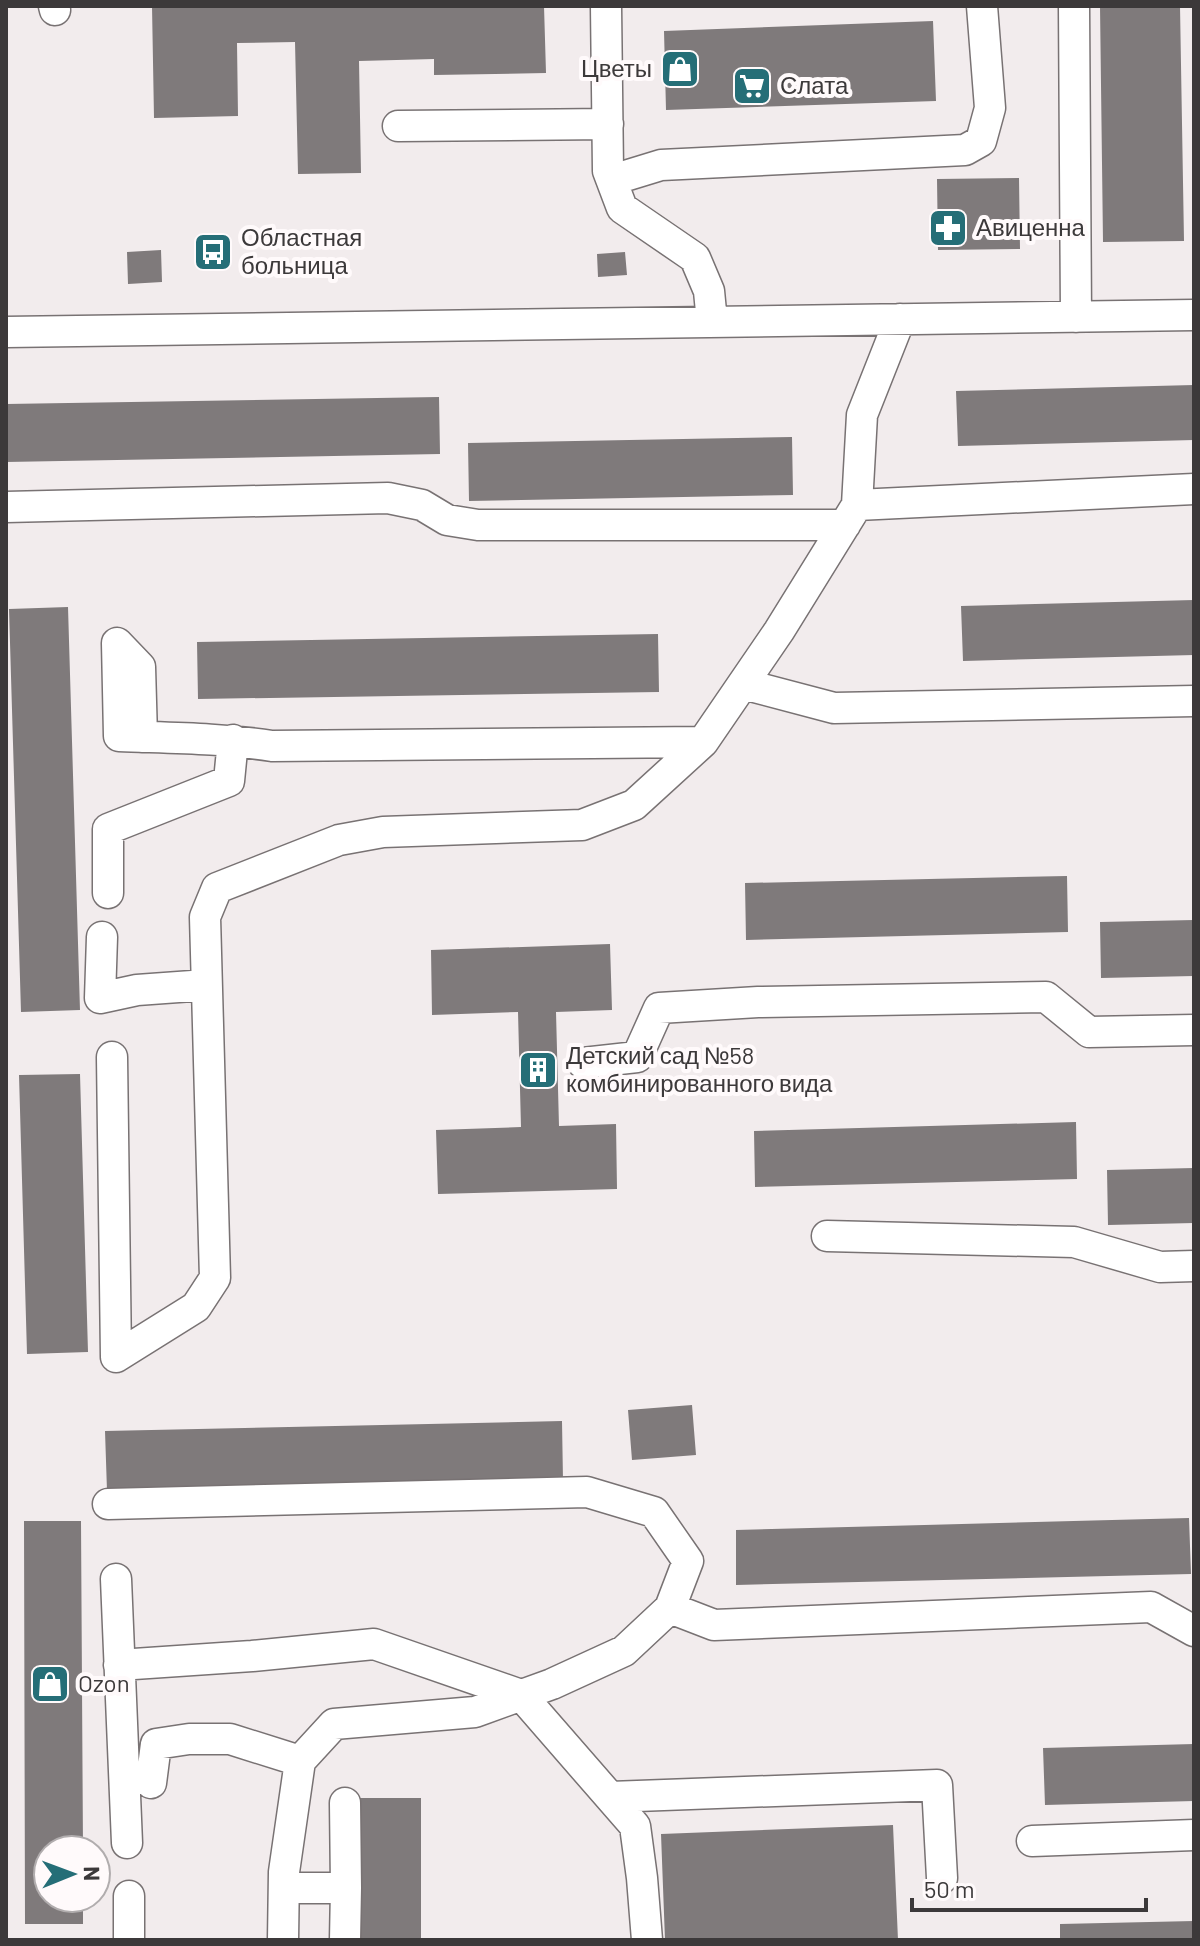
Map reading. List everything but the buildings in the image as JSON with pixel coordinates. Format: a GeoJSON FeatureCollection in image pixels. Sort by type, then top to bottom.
{"type":"FeatureCollection","features":[{"type":"Feature","properties":{"kind":"street"},"geometry":{"type":"LineString","coordinates":[[606,6],[608,171],[622,208],[695,258],[709,291],[712,322]]}},
{"type":"Feature","properties":{"kind":"street"},"geometry":{"type":"LineString","coordinates":[[612,180],[661,165],[965,150],[981,141],[990,108],[982,6]]}},
{"type":"Feature","properties":{"kind":"street"},"geometry":{"type":"LineString","coordinates":[[1074,6],[1076,317]]}},
{"type":"Feature","properties":{"kind":"street"},"geometry":{"type":"LineString","coordinates":[[398,126],[608,124]]}},
{"type":"Feature","properties":{"kind":"street"},"geometry":{"type":"LineString","coordinates":[[6,332],[1194,315]]}},
{"type":"Feature","properties":{"kind":"street"},"geometry":{"type":"LineString","coordinates":[[112,1057],[116,1357],[196,1307],[215,1278],[205,917],[217,888],[339,840],[383,832],[582,825],[634,805],[703,742],[779,631],[851,515],[862,415],[900,319]]}},
{"type":"Feature","properties":{"kind":"street"},"geometry":{"type":"LineString","coordinates":[[6,507],[388,498],[422,505],[447,520],[478,525],[851,515],[1194,489]]}},
{"type":"Feature","properties":{"kind":"street"},"geometry":{"type":"LineString","coordinates":[[743,684],[834,708],[1194,701]]}},
{"type":"Feature","properties":{"kind":"street"},"geometry":{"type":"LineString","coordinates":[[142,737],[233,740],[286,746],[703,742]]}},
{"type":"Feature","properties":{"kind":"street"},"geometry":{"type":"LineString","coordinates":[[108,893],[108,829],[229,781],[233,740]]}},
{"type":"Feature","properties":{"kind":"street"},"geometry":{"type":"LineString","coordinates":[[102,937],[100,998],[137,990],[206,985]]}},
{"type":"Feature","properties":{"kind":"street"},"geometry":{"type":"LineString","coordinates":[[583,1063],[637,1057],[659,1008],[758,1002],[1046,997],[1089,1032],[1194,1030]]}},
{"type":"Feature","properties":{"kind":"street"},"geometry":{"type":"LineString","coordinates":[[827,1236],[1074,1242],[1160,1267],[1194,1266]]}},
{"type":"Feature","properties":{"kind":"street"},"geometry":{"type":"LineString","coordinates":[[108,1504],[587,1492],[654,1512],[688,1561],[670,1608],[624,1651],[475,1712],[334,1724],[300,1761],[284,1888],[283,1940]]}},
{"type":"Feature","properties":{"kind":"street"},"geometry":{"type":"LineString","coordinates":[[116,1579],[127,1843]]}},
{"type":"Feature","properties":{"kind":"street"},"geometry":{"type":"LineString","coordinates":[[670,1608],[714,1625],[1151,1607],[1194,1631]]}},
{"type":"Feature","properties":{"kind":"street"},"geometry":{"type":"LineString","coordinates":[[119,1665],[374,1644],[521,1695],[635,1826],[647,1940]]}},
{"type":"Feature","properties":{"kind":"street"},"geometry":{"type":"LineString","coordinates":[[151,1783],[156,1744],[230,1739],[300,1761]]}},
{"type":"Feature","properties":{"kind":"street"},"geometry":{"type":"LineString","coordinates":[[610,1797],[937,1785],[942,1878]]}},
{"type":"Feature","properties":{"kind":"street"},"geometry":{"type":"LineString","coordinates":[[345,1803],[345,1940]]}},
{"type":"Feature","properties":{"kind":"street"},"geometry":{"type":"LineString","coordinates":[[1032,1841],[1194,1835]]}},
{"type":"Feature","properties":{"kind":"street"},"geometry":{"type":"LineString","coordinates":[[284,1888],[346,1888]]}},
{"type":"Feature","properties":{"kind":"street"},"geometry":{"type":"LineString","coordinates":[[129,1896],[129,1940]]}},
{"type":"Feature","properties":{"kind":"place","name":"Цветы"},"geometry":{"type":"Point","coordinates":[680,69]}},
{"type":"Feature","properties":{"kind":"place","name":"Слата"},"geometry":{"type":"Point","coordinates":[752,86]}},
{"type":"Feature","properties":{"kind":"place","name":"Авиценна"},"geometry":{"type":"Point","coordinates":[948,228]}},
{"type":"Feature","properties":{"kind":"place","name":"Областная больница"},"geometry":{"type":"Point","coordinates":[213,252]}},
{"type":"Feature","properties":{"kind":"place","name":"Детский сад №58 комбинированного вида"},"geometry":{"type":"Point","coordinates":[538,1070]}},
{"type":"Feature","properties":{"kind":"place","name":"Ozon"},"geometry":{"type":"Point","coordinates":[50,1684]}}]}
